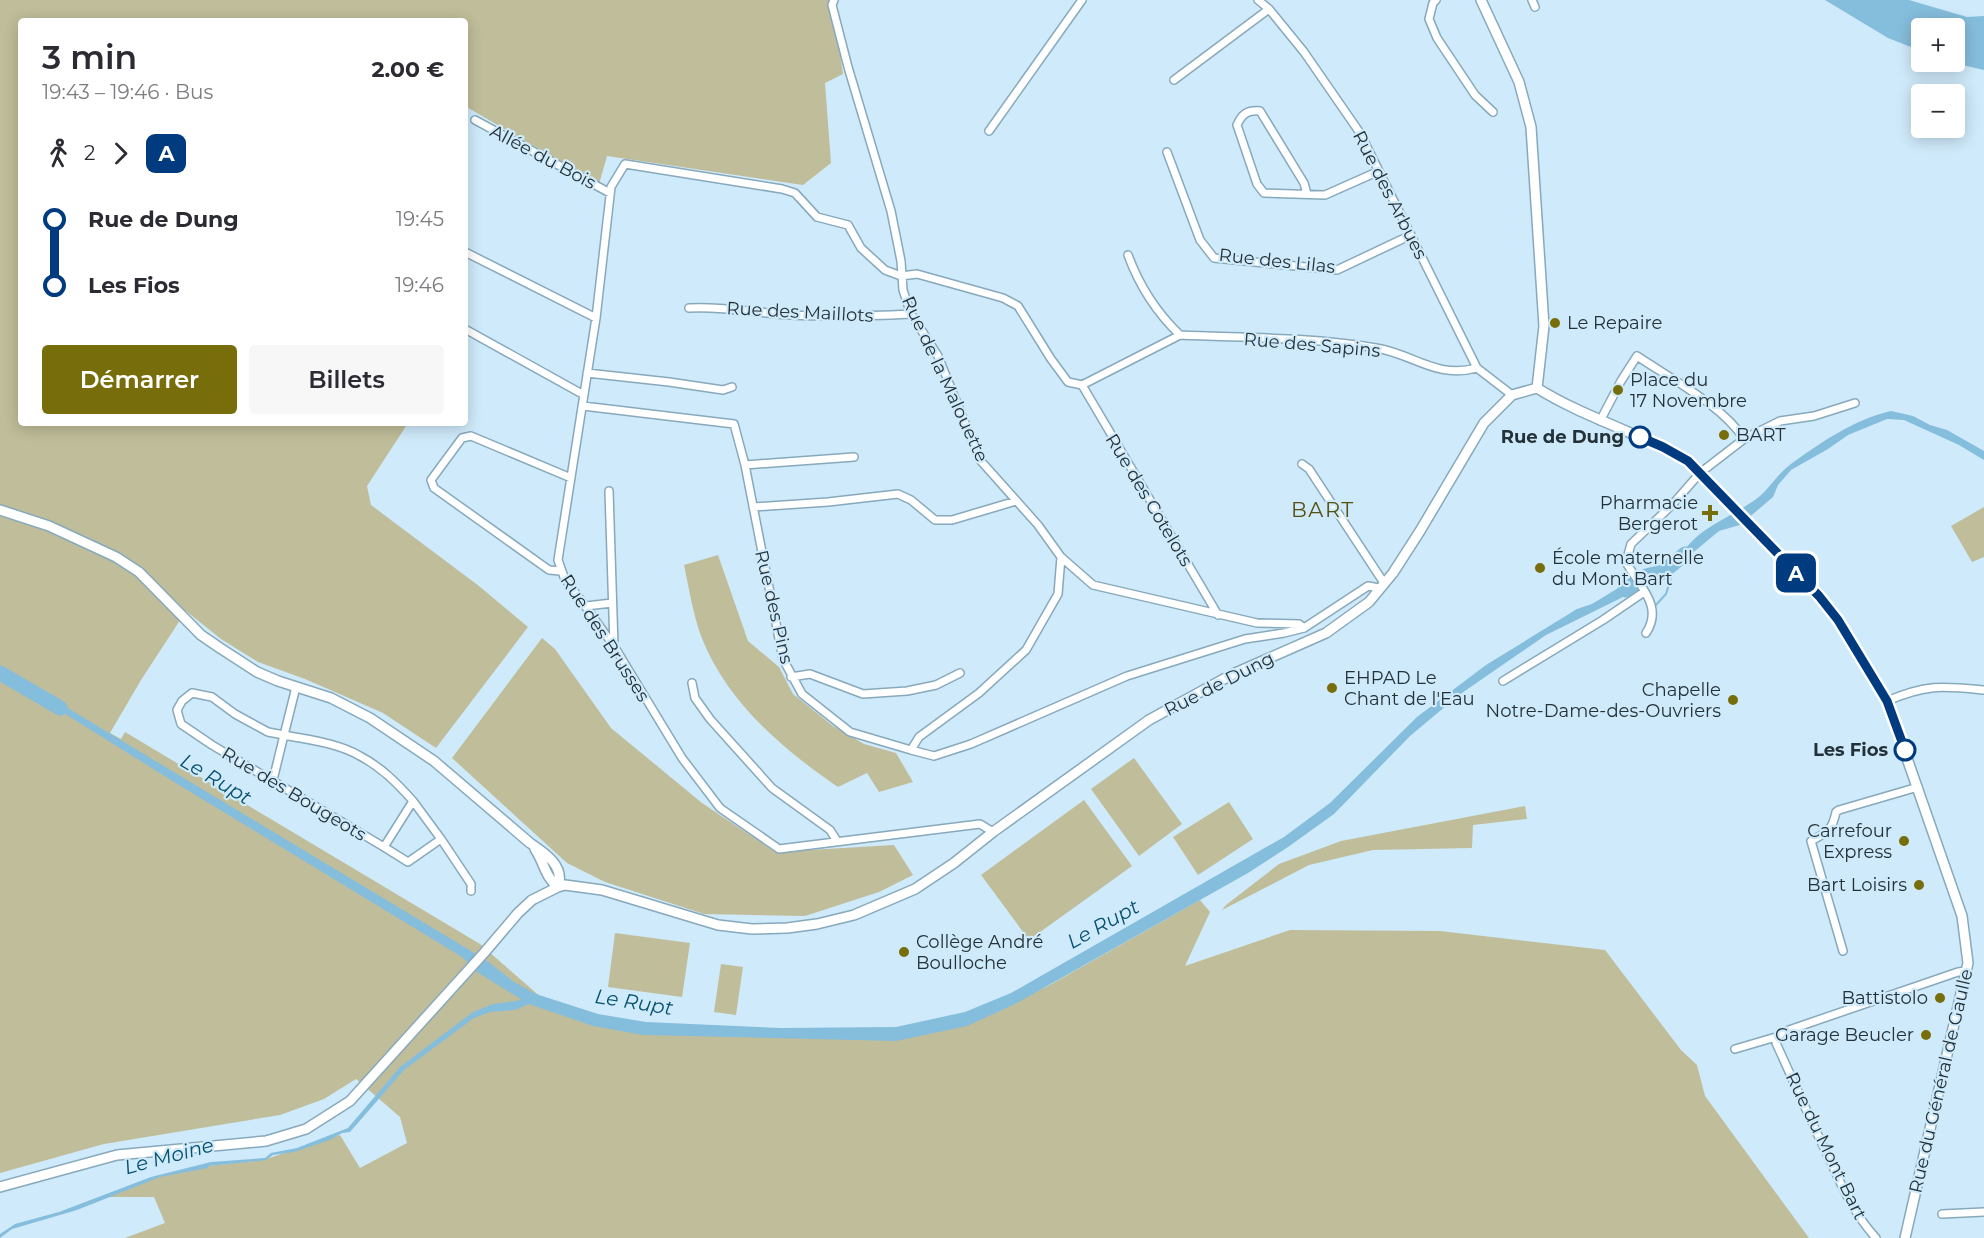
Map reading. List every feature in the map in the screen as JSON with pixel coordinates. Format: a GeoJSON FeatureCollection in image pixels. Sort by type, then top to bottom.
{"type":"FeatureCollection","features":[{"type":"Feature","properties":{"kind":"main road"},"geometry":{"type":"LineString","coordinates":[[1481,0],[1519,82],[1531,127],[1544,326],[1537,388]]}},
{"type":"Feature","properties":{"kind":"main road","name":"Rue de Dung"},"geometry":{"type":"LineString","coordinates":[[558,887],[565,885],[602,890],[718,925],[752,929],[787,928],[845,917],[885,903],[915,889],[1149,720],[1233,674],[1326,633],[1369,602],[1420,531],[1484,423],[1512,395],[1537,388]]}},
{"type":"Feature","properties":{"kind":"main road","name":"Rue du Général de Gaulle"},"geometry":{"type":"LineString","coordinates":[[1537,388],[1600,421],[1663,447],[1688,461],[1819,596],[1838,620],[1887,701],[1962,916],[1968,963],[1905,1238]]}},
{"type":"Feature","properties":{"kind":"main road"},"geometry":{"type":"LineString","coordinates":[[0,510],[49,526],[116,556],[139,572],[201,635],[257,672],[345,704],[425,754],[530,843],[541,857],[551,882],[558,887],[532,900],[518,913],[350,1101],[306,1129],[266,1141],[117,1155],[0,1187]]}},
{"type":"Feature","properties":{"kind":"street","name":"Rue de la Malouette"},"geometry":{"type":"LineString","coordinates":[[834,0],[832,5],[848,67],[891,211],[901,261],[903,290],[912,314],[938,356],[980,460],[1038,525],[1061,557],[1094,585],[1257,623],[1299,624],[1304,628]]}},
{"type":"Feature","properties":{"kind":"street"},"geometry":{"type":"LineString","coordinates":[[989,131],[1082,0]]}},
{"type":"Feature","properties":{"kind":"street","name":"Rue des Arbues"},"geometry":{"type":"LineString","coordinates":[[1258,0],[1269,9],[1304,52],[1354,124],[1477,368],[1512,395]]}},
{"type":"Feature","properties":{"kind":"street"},"geometry":{"type":"LineString","coordinates":[[1436,0],[1429,19],[1437,38],[1475,95],[1493,112]]}},
{"type":"Feature","properties":{"kind":"street"},"geometry":{"type":"LineString","coordinates":[[1174,80],[1269,9]]}},
{"type":"Feature","properties":{"kind":"street"},"geometry":{"type":"LineString","coordinates":[[1307,194],[1304,183],[1260,111],[1250,110],[1241,116],[1237,125],[1257,184],[1264,193],[1325,195],[1379,171]]}},
{"type":"Feature","properties":{"kind":"street","name":"Allée du Bois"},"geometry":{"type":"LineString","coordinates":[[475,120],[610,194]]}},
{"type":"Feature","properties":{"kind":"street","name":"Rue des Lilas"},"geometry":{"type":"LineString","coordinates":[[1167,152],[1200,240],[1214,258],[1337,270],[1411,235]]}},
{"type":"Feature","properties":{"kind":"street","name":"Rue des Brusses"},"geometry":{"type":"LineString","coordinates":[[901,276],[885,270],[861,248],[848,225],[817,217],[795,193],[625,164],[611,187],[596,318],[558,560],[560,570],[614,646],[682,758],[720,808],[779,849],[980,824],[993,832]]}},
{"type":"Feature","properties":{"kind":"street"},"geometry":{"type":"LineString","coordinates":[[468,254],[596,318]]}},
{"type":"Feature","properties":{"kind":"street"},"geometry":{"type":"LineString","coordinates":[[1128,255],[1136,279],[1170,326],[1180,335]]}},
{"type":"Feature","properties":{"kind":"street"},"geometry":{"type":"LineString","coordinates":[[901,276],[917,274],[1004,298],[1018,306],[1068,382],[1082,385]]}},
{"type":"Feature","properties":{"kind":"street","name":"Rue des Maillots"},"geometry":{"type":"LineString","coordinates":[[689,308],[708,307],[790,315],[912,314]]}},
{"type":"Feature","properties":{"kind":"street"},"geometry":{"type":"LineString","coordinates":[[468,331],[584,395]]}},
{"type":"Feature","properties":{"kind":"street","name":"Rue des Sapins"},"geometry":{"type":"LineString","coordinates":[[1082,385],[1180,335],[1300,340],[1378,348],[1436,369],[1461,372],[1477,368]]}},
{"type":"Feature","properties":{"kind":"street"},"geometry":{"type":"LineString","coordinates":[[1600,421],[1637,356],[1719,411],[1735,426],[1744,439]]}},
{"type":"Feature","properties":{"kind":"street"},"geometry":{"type":"LineString","coordinates":[[587,373],[723,390],[732,387]]}},
{"type":"Feature","properties":{"kind":"street","name":"Rue des Cotelots"},"geometry":{"type":"LineString","coordinates":[[1082,385],[1218,615]]}},
{"type":"Feature","properties":{"kind":"street"},"geometry":{"type":"LineString","coordinates":[[1646,633],[1653,613],[1651,602],[1626,562],[1631,544],[1700,473],[1744,439],[1780,421],[1814,416],[1855,403]]}},
{"type":"Feature","properties":{"kind":"street","name":"Rue des Pins"},"geometry":{"type":"LineString","coordinates":[[583,406],[734,424],[745,465],[783,659],[791,677],[802,694],[850,732],[911,750]]}},
{"type":"Feature","properties":{"kind":"street"},"geometry":{"type":"LineString","coordinates":[[560,570],[549,570],[434,488],[431,480],[462,438],[471,436],[571,478]]}},
{"type":"Feature","properties":{"kind":"street"},"geometry":{"type":"LineString","coordinates":[[745,465],[854,457]]}},
{"type":"Feature","properties":{"kind":"street"},"geometry":{"type":"LineString","coordinates":[[1302,464],[1309,469],[1381,586]]}},
{"type":"Feature","properties":{"kind":"street"},"geometry":{"type":"LineString","coordinates":[[609,491],[614,646]]}},
{"type":"Feature","properties":{"kind":"street"},"geometry":{"type":"LineString","coordinates":[[753,507],[898,494],[910,500],[935,520],[952,520],[1016,501]]}},
{"type":"Feature","properties":{"kind":"street"},"geometry":{"type":"LineString","coordinates":[[1061,557],[1058,594],[1026,650],[979,693],[919,737],[911,750],[934,756],[971,744],[1126,676],[1245,639],[1304,628],[1368,586],[1381,586]]}},
{"type":"Feature","properties":{"kind":"street"},"geometry":{"type":"LineString","coordinates":[[1503,681],[1603,620],[1642,589]]}},
{"type":"Feature","properties":{"kind":"street"},"geometry":{"type":"LineString","coordinates":[[586,606],[612,603]]}},
{"type":"Feature","properties":{"kind":"street"},"geometry":{"type":"LineString","coordinates":[[791,677],[810,674],[862,694],[907,691],[936,685],[960,673]]}},
{"type":"Feature","properties":{"kind":"street"},"geometry":{"type":"LineString","coordinates":[[692,683],[695,698],[710,719],[772,788],[830,830],[837,841]]}},
{"type":"Feature","properties":{"kind":"street"},"geometry":{"type":"LineString","coordinates":[[1887,701],[1908,692],[1932,686],[1984,690]]}},
{"type":"Feature","properties":{"kind":"street"},"geometry":{"type":"LineString","coordinates":[[273,780],[296,687]]}},
{"type":"Feature","properties":{"kind":"street","name":"Rue des Bougeots"},"geometry":{"type":"LineString","coordinates":[[192,693],[212,697],[235,714],[268,732],[284,735],[323,743],[360,755],[392,778],[412,801],[384,847],[212,745],[181,724],[177,710],[182,701],[192,693]]}},
{"type":"Feature","properties":{"kind":"street"},"geometry":{"type":"LineString","coordinates":[[1843,951],[1811,841],[1829,831],[1836,812],[1839,810],[1918,788]]}},
{"type":"Feature","properties":{"kind":"street"},"geometry":{"type":"LineString","coordinates":[[412,801],[471,884],[471,891]]}},
{"type":"Feature","properties":{"kind":"street"},"geometry":{"type":"LineString","coordinates":[[384,847],[408,862],[441,839]]}},
{"type":"Feature","properties":{"kind":"street"},"geometry":{"type":"LineString","coordinates":[[1735,1049],[1966,971]]}},
{"type":"Feature","properties":{"kind":"street","name":"Rue du Mont Bart"},"geometry":{"type":"LineString","coordinates":[[1776,1037],[1776,1043],[1850,1203],[1864,1225],[1876,1238]]}},
{"type":"Feature","properties":{"kind":"street"},"geometry":{"type":"LineString","coordinates":[[1942,1214],[1984,1212]]}},
{"type":"Feature","properties":{"kind":"shaded area"},"geometry":{"type":"Polygon","coordinates":[[[0,0],[832,0],[843,74],[825,83],[831,163],[803,185],[607,156],[599,184],[468,108],[468,18],[18,18],[18,426],[406,426],[367,486],[371,505],[479,586],[528,627],[436,748],[383,713],[305,679],[258,662],[221,639],[186,611],[110,733],[121,739],[125,732],[480,944],[543,999],[644,1030],[883,1036],[970,1022],[1048,986],[1200,900],[1210,912],[1185,966],[1290,930],[1440,931],[1605,950],[1681,1050],[1697,1065],[1705,1096],[1809,1238],[125,1238],[165,1223],[154,1197],[108,1197],[155,1177],[199,1167],[263,1160],[340,1135],[360,1168],[407,1143],[400,1117],[356,1079],[324,1099],[280,1115],[104,1144],[0,1173],[0,0]]]}},
{"type":"Feature","properties":{"kind":"shaded area"},"geometry":{"type":"Polygon","coordinates":[[[1984,507],[1984,557],[1972,562],[1951,526],[1984,507]]]}},
{"type":"Feature","properties":{"kind":"shaded area"},"geometry":{"type":"Polygon","coordinates":[[[718,555],[748,641],[779,667],[793,694],[833,726],[864,744],[896,753],[913,782],[879,792],[867,773],[838,787],[796,757],[758,722],[725,682],[712,660],[693,610],[684,565],[718,555]]]}},
{"type":"Feature","properties":{"kind":"shaded area"},"geometry":{"type":"Polygon","coordinates":[[[542,638],[555,649],[611,728],[702,803],[775,852],[894,845],[913,875],[879,892],[805,916],[704,914],[605,882],[567,863],[452,758],[542,638]]]}},
{"type":"Feature","properties":{"kind":"shaded area"},"geometry":{"type":"Polygon","coordinates":[[[1134,758],[1182,824],[1139,856],[1091,789],[1134,758]]]}},
{"type":"Feature","properties":{"kind":"shaded area"},"geometry":{"type":"Polygon","coordinates":[[[1084,800],[1132,866],[1029,940],[981,875],[1084,800]]]}},
{"type":"Feature","properties":{"kind":"shaded area"},"geometry":{"type":"Polygon","coordinates":[[[1229,802],[1253,839],[1198,875],[1173,837],[1229,802]]]}},
{"type":"Feature","properties":{"kind":"shaded area"},"geometry":{"type":"Polygon","coordinates":[[[1525,806],[1527,819],[1473,825],[1472,848],[1373,850],[1309,865],[1222,910],[1279,864],[1341,841],[1525,806]]]}},
{"type":"Feature","properties":{"kind":"shaded area"},"geometry":{"type":"Polygon","coordinates":[[[615,933],[690,943],[682,997],[608,987],[615,933]]]}},
{"type":"Feature","properties":{"kind":"shaded area"},"geometry":{"type":"Polygon","coordinates":[[[721,964],[743,967],[736,1015],[714,1012],[721,964]]]}},
{"type":"Feature","properties":{"kind":"water"},"geometry":{"type":"Polygon","coordinates":[[[1825,0],[1909,0],[1967,17],[1984,16],[1984,70],[1965,66],[1965,18],[1911,18],[1911,47],[1888,38],[1825,0]]]}},
{"type":"Feature","properties":{"kind":"water"},"geometry":{"type":"Polygon","coordinates":[[[1891,411],[1913,416],[1930,425],[1947,430],[1984,451],[1984,460],[1959,445],[1904,420],[1887,419],[1848,435],[1791,470],[1778,485],[1773,497],[1740,525],[1719,531],[1672,570],[1667,564],[1704,531],[1755,500],[1786,468],[1814,448],[1851,426],[1891,411]]]}},
{"type":"Feature","properties":{"kind":"water"},"geometry":{"type":"Polygon","coordinates":[[[1633,579],[1635,587],[1621,598],[1546,635],[1459,695],[1410,736],[1334,814],[1288,847],[1248,873],[1015,1004],[967,1026],[896,1041],[643,1035],[593,1026],[529,1004],[515,1010],[490,1012],[474,1018],[404,1070],[350,1132],[294,1152],[273,1155],[266,1160],[208,1166],[208,1168],[160,1177],[77,1210],[12,1229],[0,1238],[0,1234],[15,1224],[59,1212],[151,1177],[211,1162],[265,1158],[271,1153],[297,1148],[348,1128],[400,1067],[473,1012],[493,1004],[522,1000],[477,972],[462,957],[174,782],[42,697],[66,707],[486,960],[514,982],[536,994],[598,1014],[646,1022],[781,1028],[896,1027],[965,1012],[1011,993],[1284,837],[1330,803],[1417,717],[1486,665],[1577,609],[1592,604],[1633,579]]]}},
{"type":"Feature","properties":{"kind":"waterway","name":"Le Rupt"},"geometry":{"type":"LineString","coordinates":[[1625,590],[1646,576],[1663,572],[1685,554]]}},
{"type":"Feature","properties":{"kind":"waterway"},"geometry":{"type":"LineString","coordinates":[[1655,606],[1666,594],[1675,564]]}},
{"type":"Feature","properties":{"kind":"waterway","name":"Le Rupt"},"geometry":{"type":"LineString","coordinates":[[0,673],[60,708]]}},
{"type":"Feature","properties":{"kind":"bus line","name":"A"},"geometry":{"type":"LineString","coordinates":[[1640,437],[1688,461],[1819,596],[1838,620],[1887,701],[1905,750]]}},
{"type":"Feature","properties":{"kind":"place","name":"Le Repaire"},"geometry":{"type":"Point","coordinates":[1555,323]}},
{"type":"Feature","properties":{"kind":"place","name":"Place du 17 Novembre"},"geometry":{"type":"Point","coordinates":[1618,390]}},
{"type":"Feature","properties":{"kind":"place","name":"BART"},"geometry":{"type":"Point","coordinates":[1724,435]}},
{"type":"Feature","properties":{"kind":"place","name":"Rue de Dung"},"geometry":{"type":"Point","coordinates":[1640,437]}},
{"type":"Feature","properties":{"kind":"place","name":"Pharmacie Bergerot"},"geometry":{"type":"Point","coordinates":[1710,513]}},
{"type":"Feature","properties":{"kind":"place","name":"École maternelle du Mont Bart"},"geometry":{"type":"Point","coordinates":[1540,568]}},
{"type":"Feature","properties":{"kind":"place","name":"EHPAD Le Chant de l'Eau"},"geometry":{"type":"Point","coordinates":[1332,688]}},
{"type":"Feature","properties":{"kind":"place","name":"Chapelle Notre-Dame-des-Ouvriers"},"geometry":{"type":"Point","coordinates":[1733,700]}},
{"type":"Feature","properties":{"kind":"place","name":"Les Fios"},"geometry":{"type":"Point","coordinates":[1905,750]}},
{"type":"Feature","properties":{"kind":"place","name":"Carrefour Express"},"geometry":{"type":"Point","coordinates":[1904,841]}},
{"type":"Feature","properties":{"kind":"place","name":"Bart Loisirs"},"geometry":{"type":"Point","coordinates":[1919,885]}},
{"type":"Feature","properties":{"kind":"place","name":"Collège André Boulloche"},"geometry":{"type":"Point","coordinates":[904,952]}},
{"type":"Feature","properties":{"kind":"place","name":"Battistolo"},"geometry":{"type":"Point","coordinates":[1940,998]}},
{"type":"Feature","properties":{"kind":"place","name":"Garage Beucler"},"geometry":{"type":"Point","coordinates":[1926,1035]}},
{"type":"Feature","properties":{"kind":"district","name":"BART"},"geometry":{"type":"Point","coordinates":[1323,510]}},
{"type":"Feature","properties":{"kind":"water label","name":"Le Moine"},"geometry":{"type":"Point","coordinates":[169,1156]}}]}
